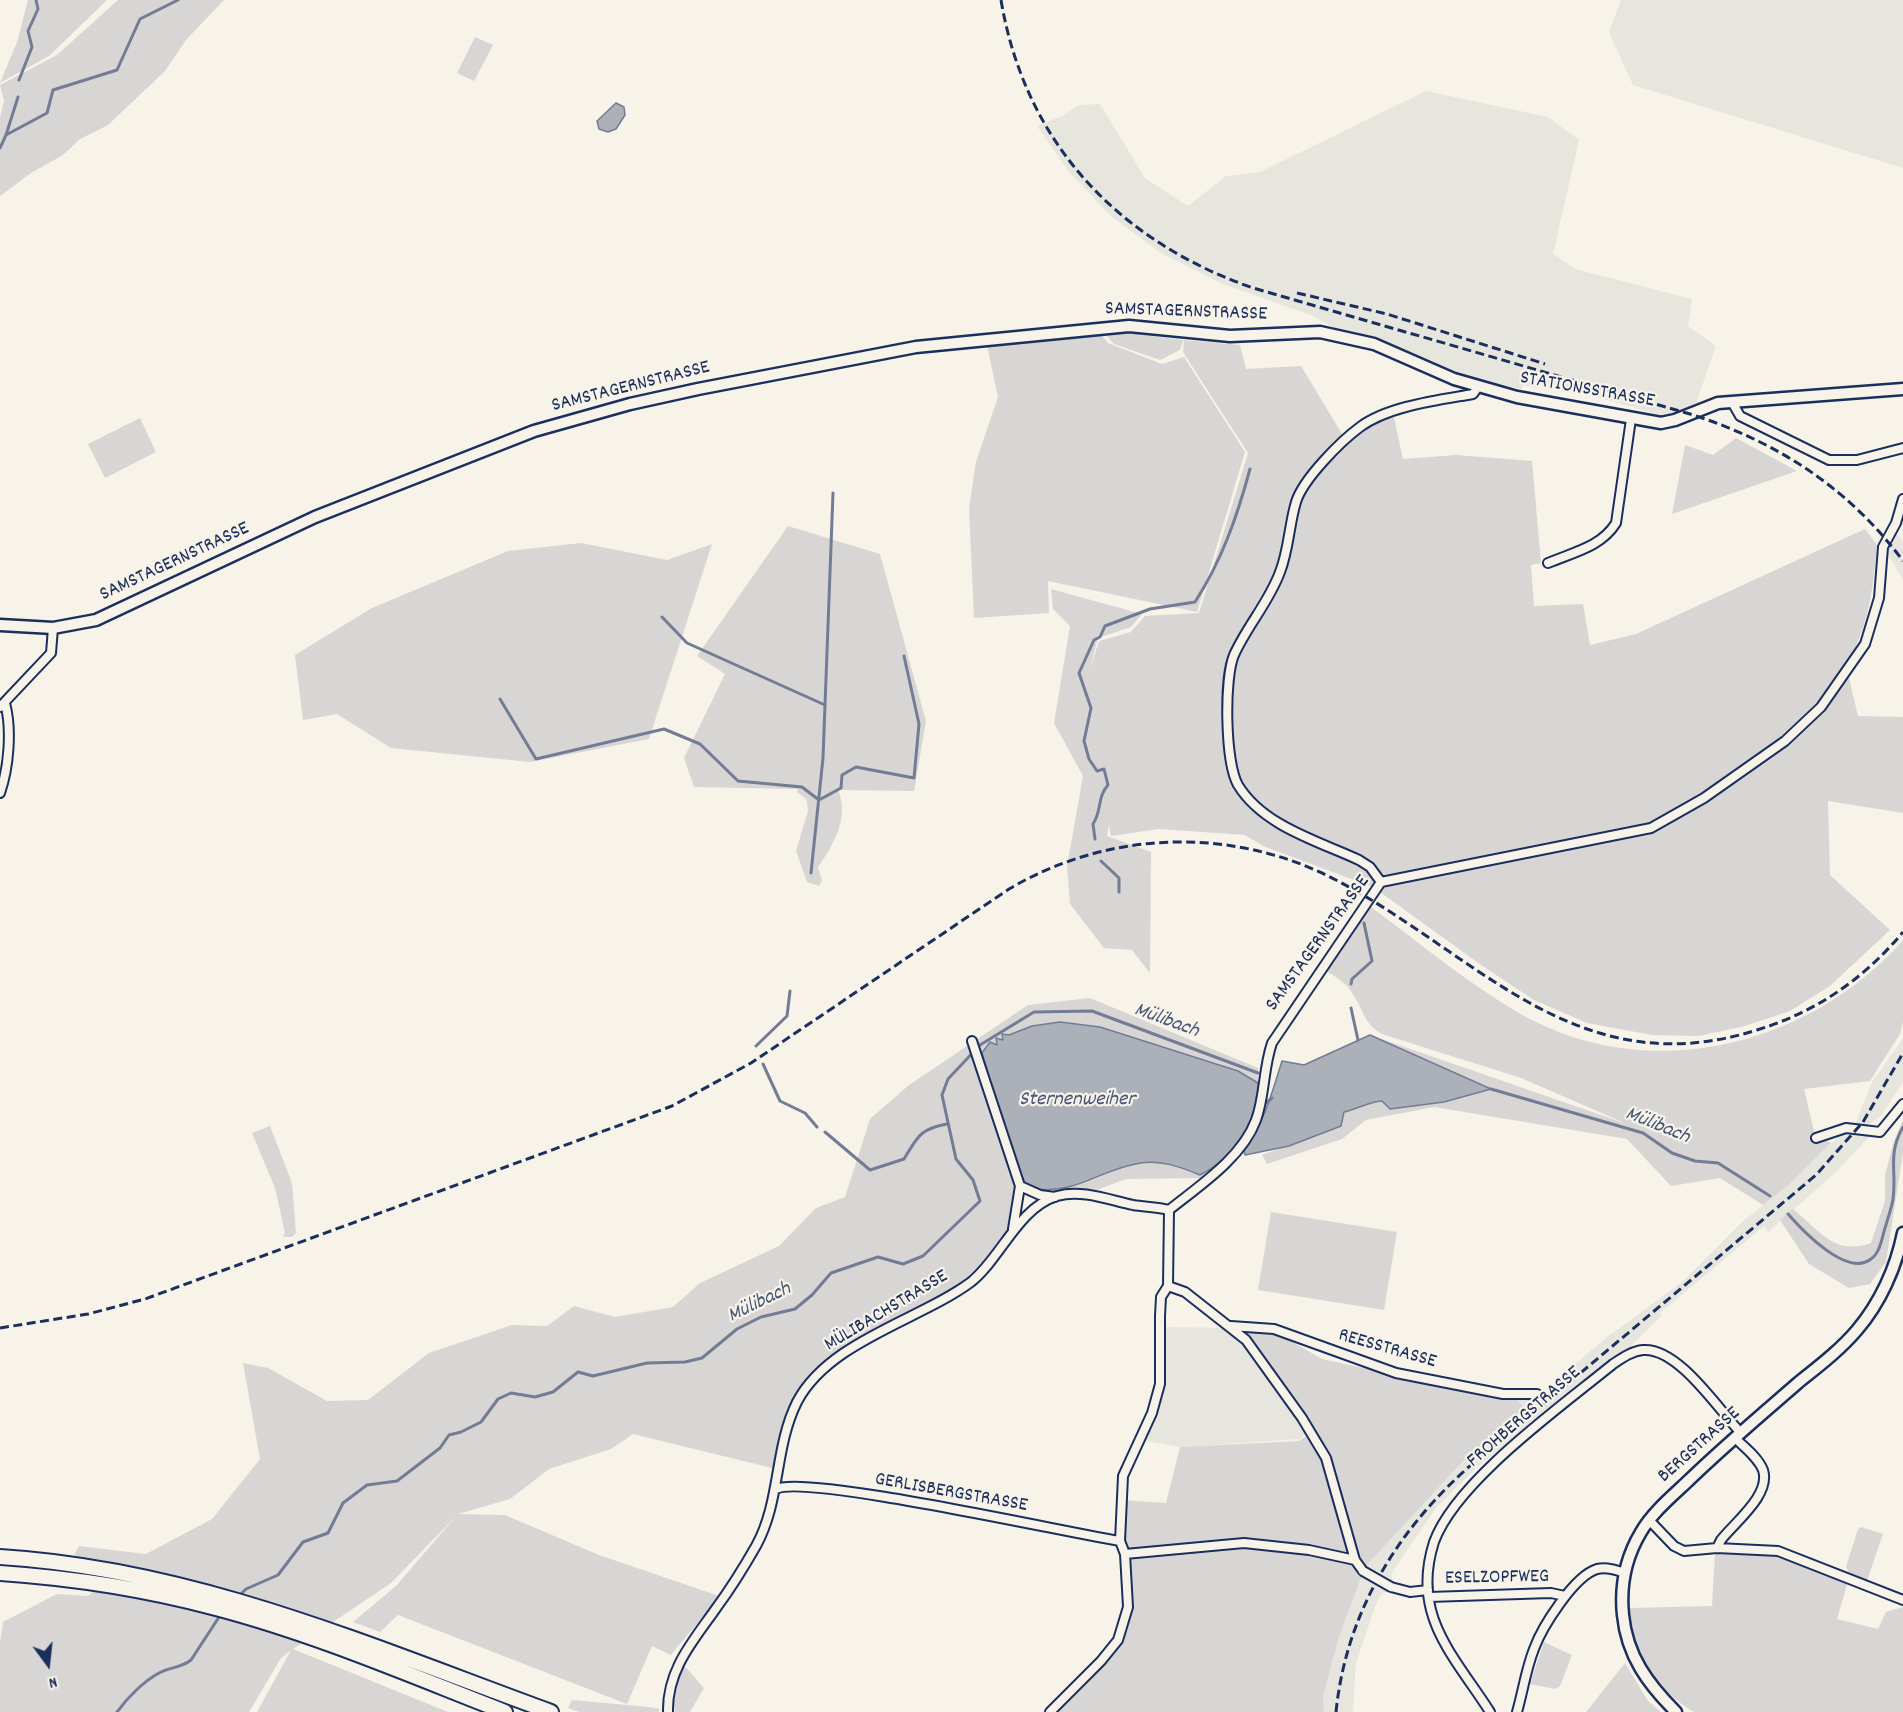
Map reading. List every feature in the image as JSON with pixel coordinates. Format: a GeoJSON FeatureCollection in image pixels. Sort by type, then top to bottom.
{"type":"FeatureCollection","features":[{"type":"Feature","properties":{"kind":"highway"},"geometry":{"type":"LineString","coordinates":[[0,1557],[56,1562],[131,1574],[230,1597],[505,1712]]}},
{"type":"Feature","properties":{"kind":"highway"},"geometry":{"type":"LineString","coordinates":[[0,1573],[126,1588],[318,1632],[551,1712]]}},
{"type":"Feature","properties":{"kind":"street","name":"SAMSTAGERNSTRASSE"},"geometry":{"type":"LineString","coordinates":[[0,625],[53,628],[96,620],[315,517],[407,479],[534,431],[630,404],[916,347],[980,340],[1128,326],[1230,336],[1306,332]]}},
{"type":"Feature","properties":{"kind":"street","name":"STATIONSSTRASSE"},"geometry":{"type":"LineString","coordinates":[[1306,332],[1335,334],[1374,344],[1478,387],[1517,397],[1661,423],[1676,420],[1707,406],[1732,402],[1903,389]]}},
{"type":"Feature","properties":{"kind":"street"},"geometry":{"type":"LineString","coordinates":[[1381,882],[1370,867],[1359,860],[1287,827],[1263,813],[1249,800],[1237,783],[1231,766],[1228,745],[1229,675],[1237,650],[1272,592],[1281,572],[1296,502],[1301,489],[1315,472],[1370,420],[1419,404],[1473,394],[1478,387]]}},
{"type":"Feature","properties":{"kind":"street"},"geometry":{"type":"LineString","coordinates":[[1732,402],[1740,416],[1829,460],[1857,460],[1903,448]]}},
{"type":"Feature","properties":{"kind":"street"},"geometry":{"type":"LineString","coordinates":[[1548,563],[1597,543],[1608,536],[1617,523],[1631,419]]}},
{"type":"Feature","properties":{"kind":"street","name":"SAMSTAGERNSTRASSE"},"geometry":{"type":"LineString","coordinates":[[1169,1210],[1234,1154],[1247,1138],[1261,1103],[1264,1064],[1272,1043],[1381,882],[1651,828],[1720,788],[1809,721],[1858,656],[1869,633],[1879,598],[1883,547],[1900,526],[1903,499]]}},
{"type":"Feature","properties":{"kind":"street"},"geometry":{"type":"LineString","coordinates":[[0,793],[6,766],[9,717],[2,705],[51,653],[53,628]]}},
{"type":"Feature","properties":{"kind":"street"},"geometry":{"type":"LineString","coordinates":[[972,1041],[1020,1186],[1013,1230]]}},
{"type":"Feature","properties":{"kind":"street"},"geometry":{"type":"LineString","coordinates":[[1816,1138],[1846,1128],[1880,1132],[1903,1104]]}},
{"type":"Feature","properties":{"kind":"street"},"geometry":{"type":"LineString","coordinates":[[1020,1186],[1040,1196],[1094,1196],[1169,1210],[1168,1286],[1161,1297],[1160,1316],[1160,1384],[1152,1413],[1123,1476],[1120,1541],[1125,1554],[1128,1608],[1118,1640],[1101,1661],[1050,1712]]}},
{"type":"Feature","properties":{"kind":"street","name":"MÜLIBACHSTRASSE"},"geometry":{"type":"LineString","coordinates":[[668,1712],[670,1691],[679,1662],[757,1545],[776,1489],[784,1438],[798,1402],[808,1387],[829,1365],[872,1336],[972,1281],[989,1263],[1013,1230],[1055,1197]]}},
{"type":"Feature","properties":{"kind":"street","name":"BERGSTRASSE"},"geometry":{"type":"LineString","coordinates":[[1676,1712],[1646,1679],[1627,1640],[1622,1608],[1625,1572],[1631,1553],[1649,1520],[1738,1435],[1827,1360],[1857,1330],[1880,1296],[1895,1262],[1903,1233]]}},
{"type":"Feature","properties":{"kind":"street"},"geometry":{"type":"LineString","coordinates":[[1125,1554],[1244,1543],[1310,1550],[1355,1560],[1326,1458],[1302,1418],[1246,1340],[1185,1292],[1168,1286]]}},
{"type":"Feature","properties":{"kind":"street","name":"REESSTRASSE"},"geometry":{"type":"LineString","coordinates":[[1231,1326],[1274,1329],[1396,1373],[1503,1394],[1537,1394]]}},
{"type":"Feature","properties":{"kind":"street","name":"FROHBERGSTRASSE"},"geometry":{"type":"LineString","coordinates":[[1490,1712],[1439,1631],[1428,1594],[1429,1560],[1435,1540],[1470,1489],[1495,1463],[1623,1357],[1643,1350],[1665,1355],[1690,1375],[1760,1464],[1764,1479],[1760,1494],[1721,1540],[1718,1548]]}},
{"type":"Feature","properties":{"kind":"street","name":"GERLISBERGSTRASSE"},"geometry":{"type":"LineString","coordinates":[[776,1489],[787,1485],[924,1504],[1120,1541]]}},
{"type":"Feature","properties":{"kind":"street"},"geometry":{"type":"LineString","coordinates":[[1649,1520],[1674,1546],[1684,1551],[1718,1548],[1778,1551],[1903,1600]]}},
{"type":"Feature","properties":{"kind":"street","name":"ESELZOPFWEG"},"geometry":{"type":"LineString","coordinates":[[1355,1560],[1363,1571],[1391,1587],[1410,1592],[1428,1594],[1551,1593],[1565,1596]]}},
{"type":"Feature","properties":{"kind":"street"},"geometry":{"type":"LineString","coordinates":[[1517,1712],[1534,1646],[1565,1596],[1586,1575],[1596,1570],[1608,1568],[1625,1572]]}},
{"type":"Feature","properties":{"kind":"shaded area"},"geometry":{"type":"Polygon","coordinates":[[[28,0],[107,0],[49,56],[0,83],[17,42],[28,0]]]}},
{"type":"Feature","properties":{"kind":"shaded area"},"geometry":{"type":"Polygon","coordinates":[[[118,0],[224,0],[186,40],[165,71],[108,125],[80,139],[63,155],[31,173],[0,196],[0,118],[4,101],[0,85],[57,55],[118,0]]]}},
{"type":"Feature","properties":{"kind":"shaded area"},"geometry":{"type":"Polygon","coordinates":[[[1621,0],[1903,0],[1903,168],[1633,85],[1609,32],[1621,0]]]}},
{"type":"Feature","properties":{"kind":"shaded area"},"geometry":{"type":"Polygon","coordinates":[[[475,37],[493,45],[474,81],[457,73],[475,37]]]}},
{"type":"Feature","properties":{"kind":"shaded area"},"geometry":{"type":"Polygon","coordinates":[[[1426,91],[1548,117],[1579,140],[1553,254],[1575,269],[1692,299],[1688,326],[1716,346],[1696,403],[1668,417],[1539,381],[1536,388],[1523,385],[1522,389],[1462,377],[1382,342],[1336,329],[1313,316],[1223,284],[1161,253],[1112,217],[1069,172],[1037,126],[1062,116],[1079,105],[1100,104],[1145,178],[1188,206],[1226,176],[1260,172],[1426,91]]]}},
{"type":"Feature","properties":{"kind":"shaded area"},"geometry":{"type":"Polygon","coordinates":[[[1121,332],[1183,340],[1180,350],[1160,360],[1114,344],[1107,336],[1121,332]]]}},
{"type":"Feature","properties":{"kind":"shaded area"},"geometry":{"type":"Polygon","coordinates":[[[1101,334],[1108,343],[1162,364],[1184,357],[1245,452],[1197,612],[1048,581],[1049,613],[974,618],[969,508],[976,462],[998,397],[987,345],[1101,334]]]}},
{"type":"Feature","properties":{"kind":"shaded area"},"geometry":{"type":"Polygon","coordinates":[[[1184,340],[1240,345],[1246,369],[1301,366],[1345,439],[1393,413],[1403,459],[1456,455],[1532,461],[1541,563],[1531,565],[1534,606],[1583,604],[1590,645],[1636,634],[1865,529],[1877,545],[1874,577],[1865,622],[1846,665],[1858,716],[1903,717],[1903,813],[1828,801],[1830,875],[1890,930],[1830,986],[1790,1011],[1745,1026],[1699,1036],[1652,1035],[1587,1023],[1534,1000],[1373,887],[1263,846],[1245,835],[1159,829],[1111,836],[1109,825],[1107,836],[1151,852],[1150,973],[1132,950],[1104,948],[1070,904],[1067,866],[1083,776],[1054,723],[1070,626],[1053,609],[1051,589],[1142,614],[1131,627],[1098,638],[1089,672],[1099,641],[1131,632],[1145,616],[1199,613],[1248,453],[1183,352],[1184,340]]]}},
{"type":"Feature","properties":{"kind":"shaded area"},"geometry":{"type":"Polygon","coordinates":[[[140,418],[156,452],[105,478],[88,444],[140,418]]]}},
{"type":"Feature","properties":{"kind":"shaded area"},"geometry":{"type":"Polygon","coordinates":[[[1736,438],[1797,471],[1672,514],[1685,445],[1713,455],[1736,438]]]}},
{"type":"Feature","properties":{"kind":"shaded area"},"geometry":{"type":"Polygon","coordinates":[[[788,526],[880,554],[926,721],[914,791],[838,790],[842,810],[841,821],[834,841],[818,867],[822,881],[819,886],[807,882],[796,851],[808,811],[807,800],[797,792],[798,789],[694,787],[684,758],[725,674],[697,656],[788,526]]]}},
{"type":"Feature","properties":{"kind":"shaded area"},"geometry":{"type":"Polygon","coordinates":[[[1890,526],[1903,541],[1903,580],[1881,542],[1890,526]]]}},
{"type":"Feature","properties":{"kind":"shaded area"},"geometry":{"type":"Polygon","coordinates":[[[581,543],[667,560],[712,544],[649,739],[530,762],[391,748],[337,714],[303,720],[295,655],[372,608],[508,551],[581,543]]]}},
{"type":"Feature","properties":{"kind":"shaded area"},"geometry":{"type":"Polygon","coordinates":[[[1371,907],[1462,976],[1519,1013],[1568,1035],[1620,1048],[1672,1051],[1724,1044],[1774,1030],[1821,1007],[1865,977],[1903,940],[1903,1022],[1900,1034],[1870,1081],[1804,1089],[1815,1135],[1831,1143],[1790,1184],[1763,1205],[1720,1178],[1671,1186],[1627,1139],[1434,1107],[1366,1120],[1342,1139],[1267,1164],[1262,1155],[1341,1126],[1344,1112],[1382,1101],[1391,1109],[1445,1102],[1490,1089],[1370,1035],[1627,1124],[1521,1078],[1382,1034],[1371,1026],[1348,988],[1325,970],[1371,907]]]}},
{"type":"Feature","properties":{"kind":"shaded area"},"geometry":{"type":"Polygon","coordinates":[[[1090,998],[1258,1068],[1258,1083],[1100,1027],[1032,1026],[1009,1035],[1002,1034],[1003,1041],[998,1045],[989,1045],[977,1057],[1003,1149],[1016,1184],[1012,1225],[1007,1235],[974,1275],[869,1334],[835,1357],[792,1406],[776,1469],[633,1434],[611,1449],[549,1469],[510,1499],[458,1514],[505,1515],[599,1555],[719,1596],[671,1655],[652,1646],[627,1704],[398,1615],[380,1632],[353,1622],[396,1586],[457,1515],[391,1583],[293,1649],[448,1712],[257,1712],[291,1650],[281,1658],[249,1712],[0,1712],[0,1643],[3,1622],[57,1594],[88,1596],[126,1565],[74,1555],[79,1546],[146,1554],[212,1519],[260,1459],[243,1363],[268,1368],[327,1401],[368,1400],[429,1353],[512,1325],[547,1326],[574,1306],[615,1317],[673,1307],[700,1283],[779,1246],[816,1208],[845,1197],[870,1119],[909,1085],[1028,1005],[1090,998]]]}},
{"type":"Feature","properties":{"kind":"shaded area"},"geometry":{"type":"Polygon","coordinates":[[[1903,1038],[1903,1082],[1881,1116],[1864,1128],[1854,1127],[1872,1082],[1903,1038]]]}},
{"type":"Feature","properties":{"kind":"shaded area"},"geometry":{"type":"Polygon","coordinates":[[[1903,1120],[1903,1152],[1886,1262],[1870,1284],[1849,1288],[1809,1264],[1780,1220],[1793,1209],[1820,1233],[1838,1244],[1858,1246],[1871,1243],[1885,1201],[1885,1175],[1894,1141],[1903,1120]]]}},
{"type":"Feature","properties":{"kind":"shaded area"},"geometry":{"type":"Polygon","coordinates":[[[270,1126],[292,1183],[296,1233],[292,1237],[283,1237],[285,1233],[275,1188],[252,1133],[270,1126]]]}},
{"type":"Feature","properties":{"kind":"shaded area"},"geometry":{"type":"Polygon","coordinates":[[[1844,1131],[1871,1135],[1835,1173],[1768,1232],[1764,1226],[1660,1313],[1661,1316],[1630,1347],[1611,1358],[1476,1468],[1436,1508],[1391,1574],[1393,1583],[1389,1590],[1381,1594],[1375,1607],[1356,1663],[1353,1712],[1324,1712],[1323,1697],[1339,1637],[1365,1567],[1465,1459],[1525,1411],[1516,1396],[1542,1398],[1550,1392],[1575,1364],[1606,1338],[1682,1282],[1743,1221],[1790,1184],[1844,1131]]]}},
{"type":"Feature","properties":{"kind":"shaded area"},"geometry":{"type":"Polygon","coordinates":[[[1237,1149],[1204,1178],[1126,1179],[1091,1192],[1041,1193],[1028,1189],[1133,1164],[1165,1162],[1204,1171],[1237,1149]]]}},
{"type":"Feature","properties":{"kind":"shaded area"},"geometry":{"type":"Polygon","coordinates":[[[1271,1212],[1397,1232],[1384,1310],[1258,1290],[1271,1212]]]}},
{"type":"Feature","properties":{"kind":"shaded area"},"geometry":{"type":"Polygon","coordinates":[[[1164,1327],[1227,1328],[1238,1336],[1308,1432],[1300,1439],[1180,1447],[1146,1441],[1160,1393],[1164,1327]]]}},
{"type":"Feature","properties":{"kind":"shaded area"},"geometry":{"type":"Polygon","coordinates":[[[1239,1331],[1275,1332],[1322,1359],[1496,1397],[1516,1396],[1525,1411],[1465,1459],[1365,1567],[1339,1637],[1323,1697],[1324,1712],[1043,1712],[1118,1640],[1128,1607],[1120,1541],[1123,1500],[1166,1503],[1180,1447],[1299,1441],[1312,1432],[1239,1331]]]}},
{"type":"Feature","properties":{"kind":"shaded area"},"geometry":{"type":"Polygon","coordinates":[[[1861,1527],[1883,1534],[1867,1581],[1851,1576],[1846,1567],[1858,1529],[1861,1527]]]}},
{"type":"Feature","properties":{"kind":"shaded area"},"geometry":{"type":"Polygon","coordinates":[[[1715,1554],[1770,1554],[1848,1581],[1837,1619],[1878,1629],[1886,1612],[1903,1607],[1903,1712],[1694,1712],[1668,1693],[1641,1654],[1631,1624],[1629,1608],[1712,1606],[1715,1554]]]}},
{"type":"Feature","properties":{"kind":"shaded area"},"geometry":{"type":"Polygon","coordinates":[[[1544,1642],[1572,1655],[1560,1686],[1555,1689],[1530,1684],[1544,1642]]]}},
{"type":"Feature","properties":{"kind":"shaded area"},"geometry":{"type":"Polygon","coordinates":[[[682,1663],[704,1688],[690,1712],[675,1712],[674,1703],[682,1663]]]}},
{"type":"Feature","properties":{"kind":"shaded area"},"geometry":{"type":"Polygon","coordinates":[[[1625,1663],[1648,1701],[1661,1712],[1586,1712],[1625,1663]]]}},
{"type":"Feature","properties":{"kind":"shaded area"},"geometry":{"type":"Polygon","coordinates":[[[572,1700],[649,1707],[659,1709],[659,1712],[579,1712],[568,1708],[572,1700]]]}},
{"type":"Feature","properties":{"kind":"water"},"geometry":{"type":"Polygon","coordinates":[[[616,103],[624,107],[625,115],[616,129],[608,132],[599,129],[597,121],[616,103]]]}},
{"type":"Feature","properties":{"kind":"water","name":"Sternenweiher"},"geometry":{"type":"Polygon","coordinates":[[[1060,1022],[1100,1027],[1238,1071],[1258,1083],[1254,1111],[1242,1137],[1223,1159],[1200,1175],[1171,1165],[1149,1162],[1126,1166],[1074,1186],[1045,1190],[1028,1188],[1014,1162],[982,1053],[990,1042],[997,1045],[996,1038],[1003,1040],[1002,1034],[1009,1035],[1032,1026],[1060,1022]]]}},
{"type":"Feature","properties":{"kind":"water"},"geometry":{"type":"Polygon","coordinates":[[[1370,1035],[1491,1089],[1444,1102],[1390,1109],[1382,1101],[1372,1103],[1344,1112],[1341,1126],[1289,1146],[1245,1155],[1243,1148],[1262,1118],[1282,1061],[1304,1065],[1370,1035]]]}},
{"type":"Feature","properties":{"kind":"waterway"},"geometry":{"type":"LineString","coordinates":[[19,80],[32,47],[28,31],[38,9],[36,0]]}},
{"type":"Feature","properties":{"kind":"waterway"},"geometry":{"type":"LineString","coordinates":[[0,148],[6,135],[47,113],[53,90],[117,70],[140,19],[178,0]]}},
{"type":"Feature","properties":{"kind":"waterway"},"geometry":{"type":"LineString","coordinates":[[6,135],[18,97]]}},
{"type":"Feature","properties":{"kind":"waterway"},"geometry":{"type":"LineString","coordinates":[[1095,839],[1093,824],[1098,814],[1102,794],[1108,785],[1104,769],[1097,771],[1089,759],[1084,741],[1091,708],[1079,673],[1094,640],[1100,637],[1105,626],[1150,609],[1195,602],[1228,538],[1250,469]]}},
{"type":"Feature","properties":{"kind":"waterway"},"geometry":{"type":"LineString","coordinates":[[811,873],[823,758],[833,493]]}},
{"type":"Feature","properties":{"kind":"waterway"},"geometry":{"type":"LineString","coordinates":[[662,617],[687,643],[825,705]]}},
{"type":"Feature","properties":{"kind":"waterway"},"geometry":{"type":"LineString","coordinates":[[500,699],[536,759],[664,729],[700,744],[738,781],[802,787],[819,800],[841,788],[842,775],[856,767],[914,778],[919,724],[904,656]]}},
{"type":"Feature","properties":{"kind":"waterway"},"geometry":{"type":"LineString","coordinates":[[1101,861],[1119,878],[1119,892]]}},
{"type":"Feature","properties":{"kind":"waterway"},"geometry":{"type":"LineString","coordinates":[[1351,984],[1352,979],[1372,961],[1364,923]]}},
{"type":"Feature","properties":{"kind":"waterway"},"geometry":{"type":"LineString","coordinates":[[756,1046],[787,1016],[790,991]]}},
{"type":"Feature","properties":{"kind":"waterway"},"geometry":{"type":"LineString","coordinates":[[1351,1008],[1358,1040]]}},
{"type":"Feature","properties":{"kind":"waterway","name":"Mülibach"},"geometry":{"type":"LineString","coordinates":[[238,1597],[246,1589],[278,1575],[303,1542],[328,1533],[343,1503],[367,1485],[397,1481],[440,1448],[449,1435],[481,1422],[498,1399],[511,1393],[535,1397],[553,1392],[578,1372],[593,1376],[647,1363],[685,1362],[702,1358],[737,1329],[761,1317],[795,1309],[812,1295],[831,1273],[878,1257],[903,1264],[923,1256],[980,1201],[973,1180],[956,1159],[942,1095],[948,1079],[980,1045],[1034,1012],[1092,1011],[1258,1073]]}},
{"type":"Feature","properties":{"kind":"waterway"},"geometry":{"type":"LineString","coordinates":[[763,1064],[780,1101],[805,1113],[817,1127]]}},
{"type":"Feature","properties":{"kind":"waterway","name":"Mülibach"},"geometry":{"type":"LineString","coordinates":[[1491,1089],[1643,1133],[1672,1153],[1695,1161],[1718,1163],[1770,1196]]}},
{"type":"Feature","properties":{"kind":"waterway","name":"Mülibach"},"geometry":{"type":"LineString","coordinates":[[1262,1106],[1272,1098]]}},
{"type":"Feature","properties":{"kind":"waterway"},"geometry":{"type":"LineString","coordinates":[[825,1132],[870,1170],[904,1159],[925,1131],[947,1124]]}},
{"type":"Feature","properties":{"kind":"waterway","name":"Mülibach"},"geometry":{"type":"LineString","coordinates":[[1788,1214],[1814,1240],[1838,1257],[1850,1262],[1861,1263],[1871,1259],[1879,1248],[1892,1205],[1895,1146],[1903,1127]]}},
{"type":"Feature","properties":{"kind":"waterway","name":"Mülibach"},"geometry":{"type":"LineString","coordinates":[[117,1712],[136,1690],[153,1676],[191,1660],[221,1614]]}},
{"type":"Feature","properties":{"kind":"railway"},"geometry":{"type":"LineString","coordinates":[[1001,0],[1013,52],[1032,99],[1056,142],[1085,180],[1120,214],[1160,243],[1204,268],[1253,288],[1722,425],[1781,453],[1835,490],[1882,535],[1903,561]]}},
{"type":"Feature","properties":{"kind":"railway"},"geometry":{"type":"LineString","coordinates":[[1297,293],[1387,314],[1545,364]]}},
{"type":"Feature","properties":{"kind":"railway"},"geometry":{"type":"LineString","coordinates":[[0,1328],[88,1314],[145,1299],[672,1106],[751,1063],[1009,889],[1048,869],[1088,855],[1129,846],[1171,842],[1214,844],[1256,850],[1296,862],[1336,880],[1387,910],[1532,1004],[1582,1027],[1635,1041],[1693,1043],[1757,1030],[1779,1023],[1819,1003],[1855,979],[1872,965],[1903,932]]}},
{"type":"Feature","properties":{"kind":"railway"},"geometry":{"type":"LineString","coordinates":[[1336,1712],[1351,1641],[1364,1607],[1398,1546],[1420,1517],[1471,1465],[1816,1175],[1863,1122],[1903,1053]]}}]}
